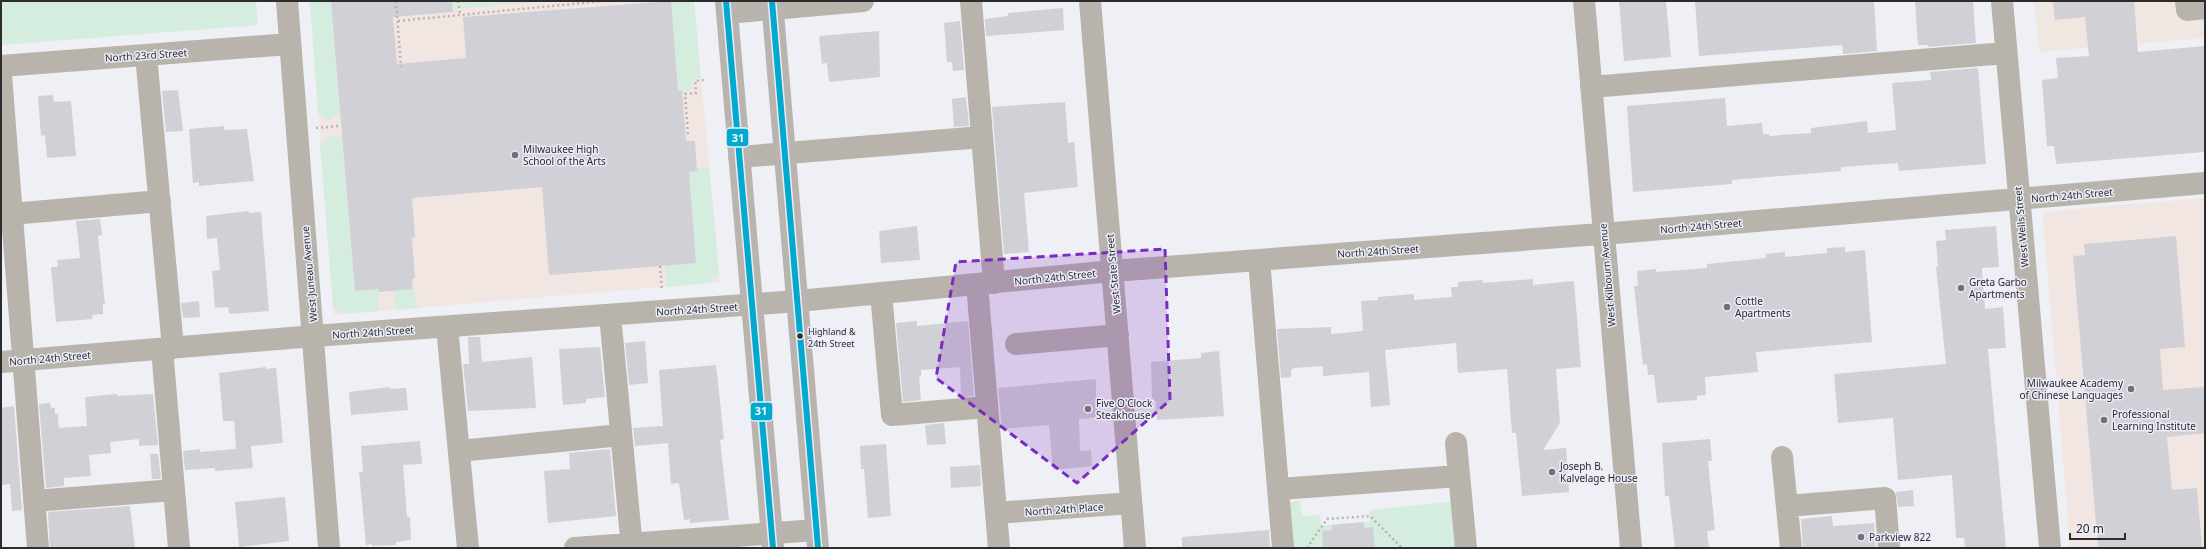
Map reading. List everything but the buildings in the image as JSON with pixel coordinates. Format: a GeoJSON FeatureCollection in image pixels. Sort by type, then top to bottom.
{"type":"FeatureCollection","features":[{"type":"Feature","properties":{"kind":"main road"},"geometry":{"type":"LineString","coordinates":[[773,5],[817,539]]}},
{"type":"Feature","properties":{"kind":"main road"},"geometry":{"type":"LineString","coordinates":[[726,7],[772,541]]}},
{"type":"Feature","properties":{"kind":"street","name":"West Juneau Avenue"},"geometry":{"type":"LineString","coordinates":[[287,1],[314,336],[329,548]]}},
{"type":"Feature","properties":{"kind":"street"},"geometry":{"type":"LineString","coordinates":[[726,7],[863,1]]}},
{"type":"Feature","properties":{"kind":"street"},"geometry":{"type":"LineString","coordinates":[[971,1],[982,137],[987,407],[999,548]]}},
{"type":"Feature","properties":{"kind":"street","name":"West State Street"},"geometry":{"type":"LineString","coordinates":[[1090,1],[1135,548]]}},
{"type":"Feature","properties":{"kind":"street","name":"West Kilbourn Avenue"},"geometry":{"type":"LineString","coordinates":[[1584,1],[1631,548]]}},
{"type":"Feature","properties":{"kind":"street","name":"West Wells Street"},"geometry":{"type":"LineString","coordinates":[[2002,1],[2050,548]]}},
{"type":"Feature","properties":{"kind":"street"},"geometry":{"type":"LineString","coordinates":[[2186,1],[2187,10],[2205,8]]}},
{"type":"Feature","properties":{"kind":"street","name":"North 23rd Street"},"geometry":{"type":"LineString","coordinates":[[1,66],[290,44]]}},
{"type":"Feature","properties":{"kind":"street"},"geometry":{"type":"LineString","coordinates":[[1591,87],[2006,53]]}},
{"type":"Feature","properties":{"kind":"street"},"geometry":{"type":"LineString","coordinates":[[146,55],[160,201],[174,490],[179,548]]}},
{"type":"Feature","properties":{"kind":"street"},"geometry":{"type":"LineString","coordinates":[[1,75],[38,548]]}},
{"type":"Feature","properties":{"kind":"street"},"geometry":{"type":"LineString","coordinates":[[739,156],[982,137]]}},
{"type":"Feature","properties":{"kind":"street","name":"North 24th Street"},"geometry":{"type":"LineString","coordinates":[[1,362],[314,336],[751,305],[1113,271],[1603,234],[2019,200],[2205,183]]}},
{"type":"Feature","properties":{"kind":"street"},"geometry":{"type":"LineString","coordinates":[[12,214],[160,201]]}},
{"type":"Feature","properties":{"kind":"street"},"geometry":{"type":"LineString","coordinates":[[1259,260],[1283,548]]}},
{"type":"Feature","properties":{"kind":"street"},"geometry":{"type":"LineString","coordinates":[[881,293],[892,415],[987,407]]}},
{"type":"Feature","properties":{"kind":"street"},"geometry":{"type":"LineString","coordinates":[[610,315],[632,546]]}},
{"type":"Feature","properties":{"kind":"street"},"geometry":{"type":"LineString","coordinates":[[447,327],[468,548]]}},
{"type":"Feature","properties":{"kind":"street"},"geometry":{"type":"LineString","coordinates":[[1016,344],[1118,336]]}},
{"type":"Feature","properties":{"kind":"street"},"geometry":{"type":"LineString","coordinates":[[459,451],[621,435]]}},
{"type":"Feature","properties":{"kind":"street"},"geometry":{"type":"LineString","coordinates":[[1456,444],[1466,548]]}},
{"type":"Feature","properties":{"kind":"street"},"geometry":{"type":"LineString","coordinates":[[1782,457],[1791,548]]}},
{"type":"Feature","properties":{"kind":"street"},"geometry":{"type":"LineString","coordinates":[[1279,489],[1459,476]]}},
{"type":"Feature","properties":{"kind":"street"},"geometry":{"type":"LineString","coordinates":[[34,501],[174,490]]}},
{"type":"Feature","properties":{"kind":"street"},"geometry":{"type":"LineString","coordinates":[[1787,506],[1885,498],[1889,548]]}},
{"type":"Feature","properties":{"kind":"street","name":"North 24th Place"},"geometry":{"type":"LineString","coordinates":[[996,513],[1131,504]]}},
{"type":"Feature","properties":{"kind":"street"},"geometry":{"type":"LineString","coordinates":[[575,548],[817,539]]}},
{"type":"Feature","properties":{"kind":"path"},"geometry":{"type":"LineString","coordinates":[[396,1],[401,67]]}},
{"type":"Feature","properties":{"kind":"path"},"geometry":{"type":"LineString","coordinates":[[458,1],[460,14]]}},
{"type":"Feature","properties":{"kind":"path"},"geometry":{"type":"LineString","coordinates":[[398,21],[603,1]]}},
{"type":"Feature","properties":{"kind":"path"},"geometry":{"type":"LineString","coordinates":[[688,134],[685,94],[696,93],[695,81],[705,80]]}},
{"type":"Feature","properties":{"kind":"path"},"geometry":{"type":"LineString","coordinates":[[319,128],[339,126]]}},
{"type":"Feature","properties":{"kind":"path"},"geometry":{"type":"LineString","coordinates":[[660,266],[662,291]]}},
{"type":"Feature","properties":{"kind":"path"},"geometry":{"type":"LineString","coordinates":[[1307,548],[1327,519],[1370,516],[1402,548]]}},
{"type":"Feature","properties":{"kind":"highlighted area"},"geometry":{"type":"Polygon","coordinates":[[[1165,249],[1170,400],[1077,483],[936,378],[956,262],[1165,249]]]}},
{"type":"Feature","properties":{"kind":"shaded area","name":"Milwaukee High School of the Arts"},"geometry":{"type":"Polygon","coordinates":[[[310,1],[694,1],[720,282],[334,315],[310,1]]]}},
{"type":"Feature","properties":{"kind":"shaded area"},"geometry":{"type":"Polygon","coordinates":[[[2034,1],[2205,1],[2205,38],[2039,52],[2034,1]]]}},
{"type":"Feature","properties":{"kind":"shaded area","name":"Milwaukee Academy of Chinese Languages"},"geometry":{"type":"Polygon","coordinates":[[[2205,198],[2205,548],[2070,548],[2043,218],[2046,212],[2052,211],[2205,198]]]}},
{"type":"Feature","properties":{"kind":"green space"},"geometry":{"type":"Polygon","coordinates":[[[1,1],[256,1],[258,25],[1,45],[1,1]]]}},
{"type":"Feature","properties":{"kind":"green space"},"geometry":{"type":"Polygon","coordinates":[[[310,1],[331,1],[340,115],[333,116],[333,120],[327,120],[318,113],[310,1]]]}},
{"type":"Feature","properties":{"kind":"green space"},"geometry":{"type":"Polygon","coordinates":[[[430,1],[549,1],[430,11],[430,1]]]}},
{"type":"Feature","properties":{"kind":"green space"},"geometry":{"type":"Polygon","coordinates":[[[671,1],[694,1],[701,78],[691,79],[692,90],[678,91],[671,1]]]}},
{"type":"Feature","properties":{"kind":"green space"},"geometry":{"type":"Polygon","coordinates":[[[329,135],[335,135],[335,138],[342,138],[355,291],[379,289],[379,311],[343,314],[333,307],[320,144],[329,135]]]}},
{"type":"Feature","properties":{"kind":"green space"},"geometry":{"type":"Polygon","coordinates":[[[709,167],[719,274],[710,283],[666,287],[665,265],[696,263],[688,168],[697,171],[697,168],[709,167]]]}},
{"type":"Feature","properties":{"kind":"green space"},"geometry":{"type":"Polygon","coordinates":[[[413,289],[418,308],[397,310],[393,291],[413,289]]]}},
{"type":"Feature","properties":{"kind":"green space"},"geometry":{"type":"Polygon","coordinates":[[[1300,501],[1302,516],[1320,515],[1321,525],[1370,522],[1370,510],[1456,501],[1460,548],[1292,548],[1289,516],[1291,502],[1300,501]]]}},
{"type":"Feature","properties":{"kind":"transit line","name":"31"},"geometry":{"type":"LineString","coordinates":[[726,1],[773,548]]}},
{"type":"Feature","properties":{"kind":"transit line","name":"31"},"geometry":{"type":"LineString","coordinates":[[772,1],[818,548]]}},
{"type":"Feature","properties":{"kind":"place","name":"Milwaukee High School of the Arts"},"geometry":{"type":"Point","coordinates":[515,155]}},
{"type":"Feature","properties":{"kind":"place","name":"Greta Garbo Apartments"},"geometry":{"type":"Point","coordinates":[1961,288]}},
{"type":"Feature","properties":{"kind":"place","name":"Cottle Apartments"},"geometry":{"type":"Point","coordinates":[1727,307]}},
{"type":"Feature","properties":{"kind":"place","name":"Highland & 24th Street"},"geometry":{"type":"Point","coordinates":[800,336]}},
{"type":"Feature","properties":{"kind":"place","name":"Milwaukee Academy of Chinese Languages"},"geometry":{"type":"Point","coordinates":[2131,389]}},
{"type":"Feature","properties":{"kind":"place","name":"Five O'Clock Steakhouse"},"geometry":{"type":"Point","coordinates":[1088,409]}},
{"type":"Feature","properties":{"kind":"place","name":"Professional Learning Institute"},"geometry":{"type":"Point","coordinates":[2104,420]}},
{"type":"Feature","properties":{"kind":"place","name":"Joseph B. Kalvelage House"},"geometry":{"type":"Point","coordinates":[1552,472]}},
{"type":"Feature","properties":{"kind":"place","name":"Parkview 822"},"geometry":{"type":"Point","coordinates":[1861,537]}}]}
